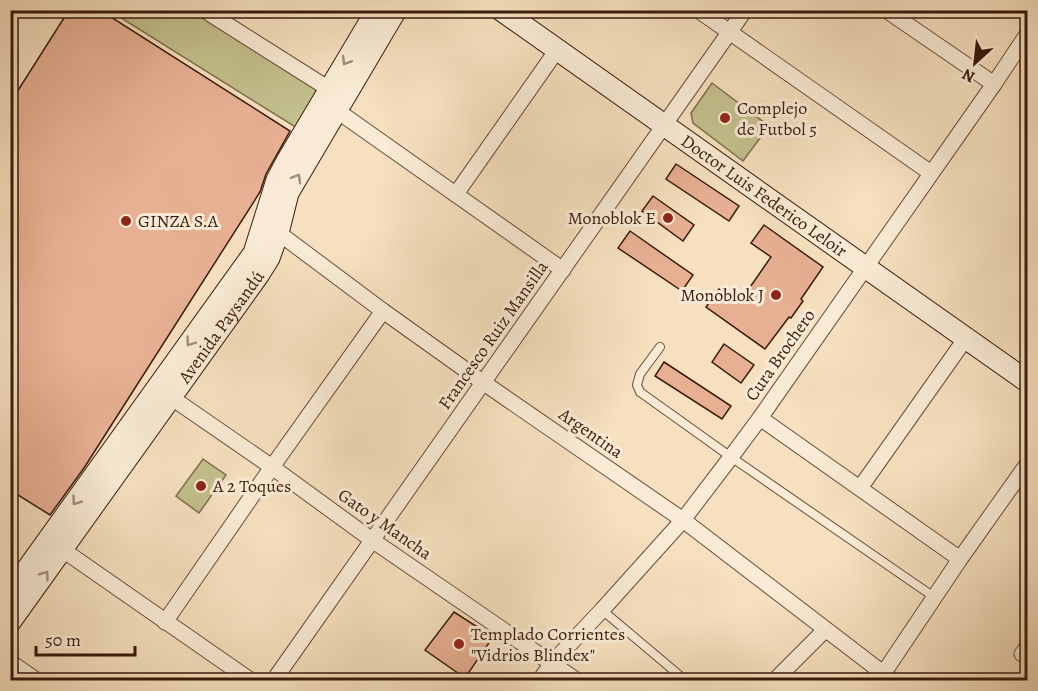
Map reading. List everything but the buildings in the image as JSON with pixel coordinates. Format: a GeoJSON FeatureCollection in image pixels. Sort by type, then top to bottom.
{"type":"FeatureCollection","features":[{"type":"Feature","properties":{"kind":"main road","name":"Avenida Paysandú"},"geometry":{"type":"LineString","coordinates":[[10,622],[172,398],[269,258],[278,180],[377,10]]}},
{"type":"Feature","properties":{"kind":"main road","name":"Avenida Paysandú"},"geometry":{"type":"LineString","coordinates":[[10,593],[272,228],[288,193],[396,10]]}},
{"type":"Feature","properties":{"kind":"main road","name":"Doctor Luis Federico Leloir"},"geometry":{"type":"LineString","coordinates":[[501,10],[1028,382]]}},
{"type":"Feature","properties":{"kind":"street"},"geometry":{"type":"LineString","coordinates":[[204,10],[329,89],[336,110],[562,270]]}},
{"type":"Feature","properties":{"kind":"street"},"geometry":{"type":"LineString","coordinates":[[698,10],[931,173]]}},
{"type":"Feature","properties":{"kind":"street","name":"Francesco Ruiz Mansilla"},"geometry":{"type":"LineString","coordinates":[[274,681],[745,10]]}},
{"type":"Feature","properties":{"kind":"street"},"geometry":{"type":"LineString","coordinates":[[886,10],[994,84]]}},
{"type":"Feature","properties":{"kind":"street","name":"Cura Brochero"},"geometry":{"type":"LineString","coordinates":[[540,681],[552,663],[603,610],[683,520],[731,457],[1028,33]]}},
{"type":"Feature","properties":{"kind":"street"},"geometry":{"type":"LineString","coordinates":[[456,194],[557,50]]}},
{"type":"Feature","properties":{"kind":"street","name":"Argentina"},"geometry":{"type":"LineString","coordinates":[[272,228],[484,383],[683,520],[887,677]]}},
{"type":"Feature","properties":{"kind":"street"},"geometry":{"type":"LineString","coordinates":[[165,622],[383,311]]}},
{"type":"Feature","properties":{"kind":"street"},"geometry":{"type":"LineString","coordinates":[[860,488],[966,338]]}},
{"type":"Feature","properties":{"kind":"street","name":"Gato y Mancha"},"geometry":{"type":"LineString","coordinates":[[172,398],[576,681]]}},
{"type":"Feature","properties":{"kind":"street"},"geometry":{"type":"LineString","coordinates":[[760,418],[960,559]]}},
{"type":"Feature","properties":{"kind":"street"},"geometry":{"type":"LineString","coordinates":[[887,677],[934,597],[1028,463]]}},
{"type":"Feature","properties":{"kind":"street"},"geometry":{"type":"LineString","coordinates":[[63,550],[250,681]]}},
{"type":"Feature","properties":{"kind":"street"},"geometry":{"type":"LineString","coordinates":[[775,681],[825,630]]}},
{"type":"Feature","properties":{"kind":"street"},"geometry":{"type":"LineString","coordinates":[[10,662],[36,681]]}},
{"type":"Feature","properties":{"kind":"lane"},"geometry":{"type":"LineString","coordinates":[[660,347],[640,374],[636,385],[640,392],[934,597]]}},
{"type":"Feature","properties":{"kind":"lane"},"geometry":{"type":"LineString","coordinates":[[603,610],[685,681]]}},
{"type":"Feature","properties":{"kind":"shaded area"},"geometry":{"type":"Polygon","coordinates":[[[110,11],[197,11],[320,89],[297,128],[110,11]]]}},
{"type":"Feature","properties":{"kind":"shaded area","name":"Complejo de Futbol 5"},"geometry":{"type":"Polygon","coordinates":[[[712,83],[769,126],[743,161],[693,123],[691,113],[712,83]]]}},
{"type":"Feature","properties":{"kind":"shaded area","name":"A 2 Toques"},"geometry":{"type":"Polygon","coordinates":[[[203,459],[226,475],[199,513],[176,496],[203,459]]]}},
{"type":"Feature","properties":{"kind":"place","name":"Complejo de Futbol 5"},"geometry":{"type":"Point","coordinates":[725,118]}},
{"type":"Feature","properties":{"kind":"place","name":"Monoblok E"},"geometry":{"type":"Point","coordinates":[668,218]}},
{"type":"Feature","properties":{"kind":"place","name":"GINZA S.A"},"geometry":{"type":"Point","coordinates":[126,221]}},
{"type":"Feature","properties":{"kind":"place","name":"Monoblok J"},"geometry":{"type":"Point","coordinates":[776,295]}},
{"type":"Feature","properties":{"kind":"place","name":"A 2 Toques"},"geometry":{"type":"Point","coordinates":[201,486]}},
{"type":"Feature","properties":{"kind":"place","name":"Templado Corrientes \"Vidrios Blindex\""},"geometry":{"type":"Point","coordinates":[459,644]}}]}
